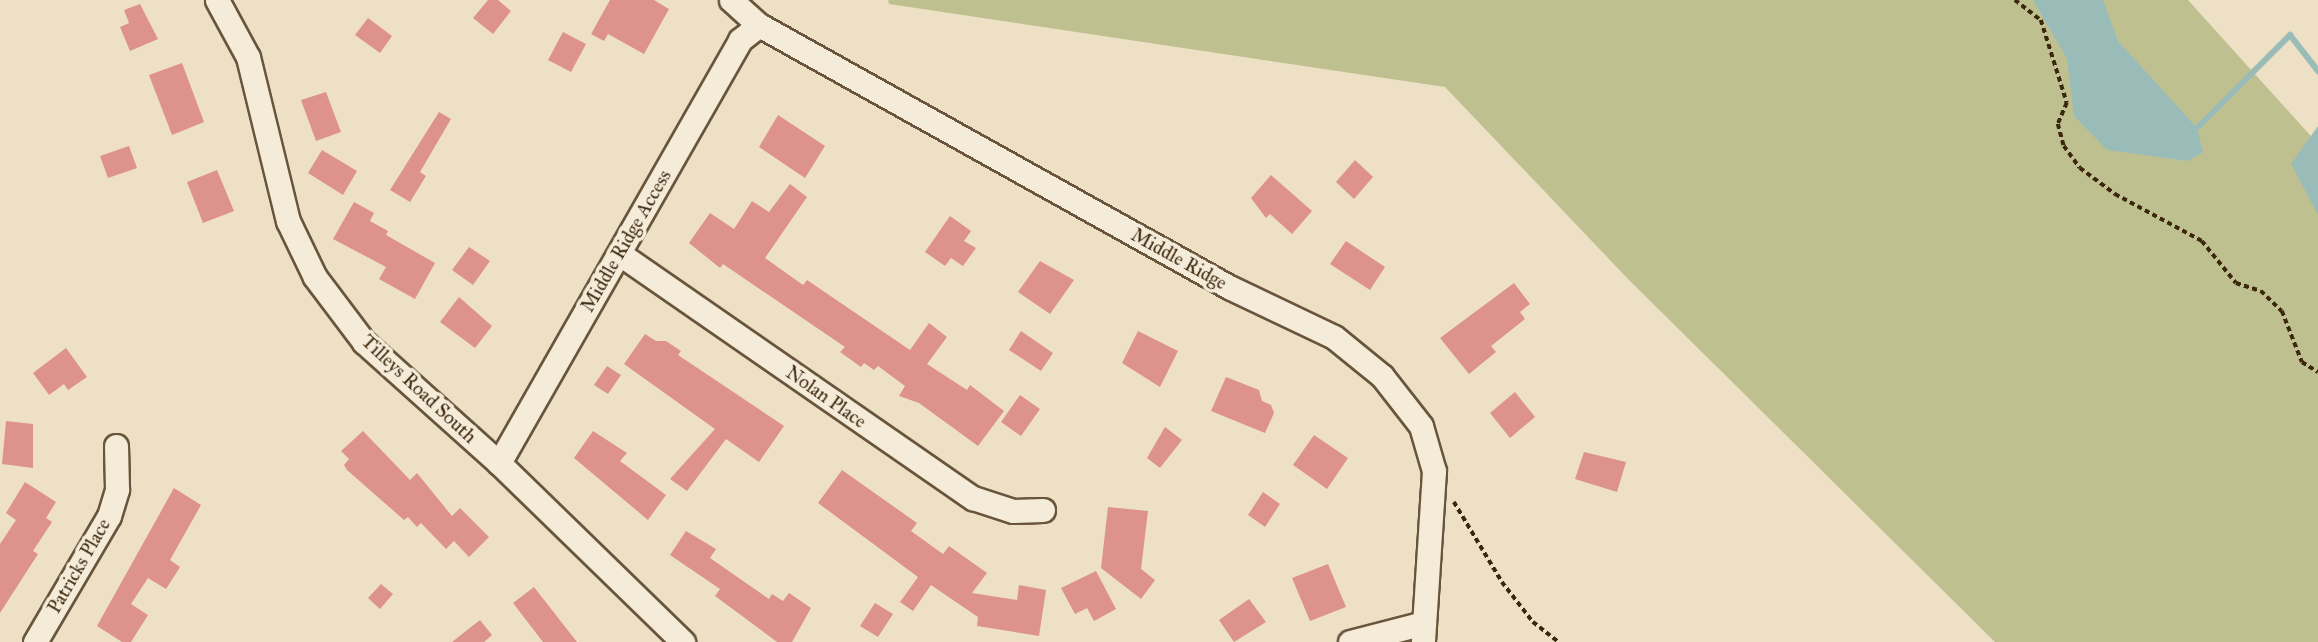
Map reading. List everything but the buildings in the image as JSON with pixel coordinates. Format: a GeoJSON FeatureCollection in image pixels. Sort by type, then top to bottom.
{"type":"FeatureCollection","features":[{"type":"Feature","properties":{"kind":"street","name":"Tilleys Road South"},"geometry":{"type":"LineString","coordinates":[[217,0],[248,57],[288,220],[315,277],[364,342],[499,463],[683,642]]}},
{"type":"Feature","properties":{"kind":"street","name":"Middle Ridge"},"geometry":{"type":"LineString","coordinates":[[731,0],[759,25],[1229,287],[1334,337],[1382,376],[1420,426],[1434,477],[1423,633]]}},
{"type":"Feature","properties":{"kind":"street","name":"Middle Ridge Access"},"geometry":{"type":"LineString","coordinates":[[499,463],[740,40],[759,25]]}},
{"type":"Feature","properties":{"kind":"street","name":"Nolan Place"},"geometry":{"type":"LineString","coordinates":[[620,254],[962,492],[998,509],[1043,510]]}},
{"type":"Feature","properties":{"kind":"street","name":"Patricks Place"},"geometry":{"type":"LineString","coordinates":[[35,642],[109,516],[117,489],[116,446]]}},
{"type":"Feature","properties":{"kind":"street"},"geometry":{"type":"LineString","coordinates":[[1350,642],[1423,633]]}},
{"type":"Feature","properties":{"kind":"path"},"geometry":{"type":"LineString","coordinates":[[2015,0],[2041,20],[2067,103],[2058,124],[2064,146],[2080,168],[2115,194],[2202,241],[2236,282],[2261,291],[2282,311],[2302,362],[2318,372]]}},
{"type":"Feature","properties":{"kind":"path"},"geometry":{"type":"LineString","coordinates":[[1434,477],[1462,512],[1502,582],[1532,622],[1559,642]]}},
{"type":"Feature","properties":{"kind":"green space"},"geometry":{"type":"Polygon","coordinates":[[[888,0],[2188,0],[2318,144],[2318,642],[1995,642],[1629,280],[1445,87],[889,4],[888,0]]]}},
{"type":"Feature","properties":{"kind":"water"},"geometry":{"type":"Polygon","coordinates":[[[2033,0],[2103,0],[2118,41],[2197,128],[2203,152],[2188,161],[2107,150],[2074,116],[2067,59],[2033,0]]]}},
{"type":"Feature","properties":{"kind":"water"},"geometry":{"type":"Polygon","coordinates":[[[2318,126],[2318,215],[2291,164],[2318,126]]]}},
{"type":"Feature","properties":{"kind":"waterway"},"geometry":{"type":"LineString","coordinates":[[2197,128],[2290,35],[2318,71]]}}]}
